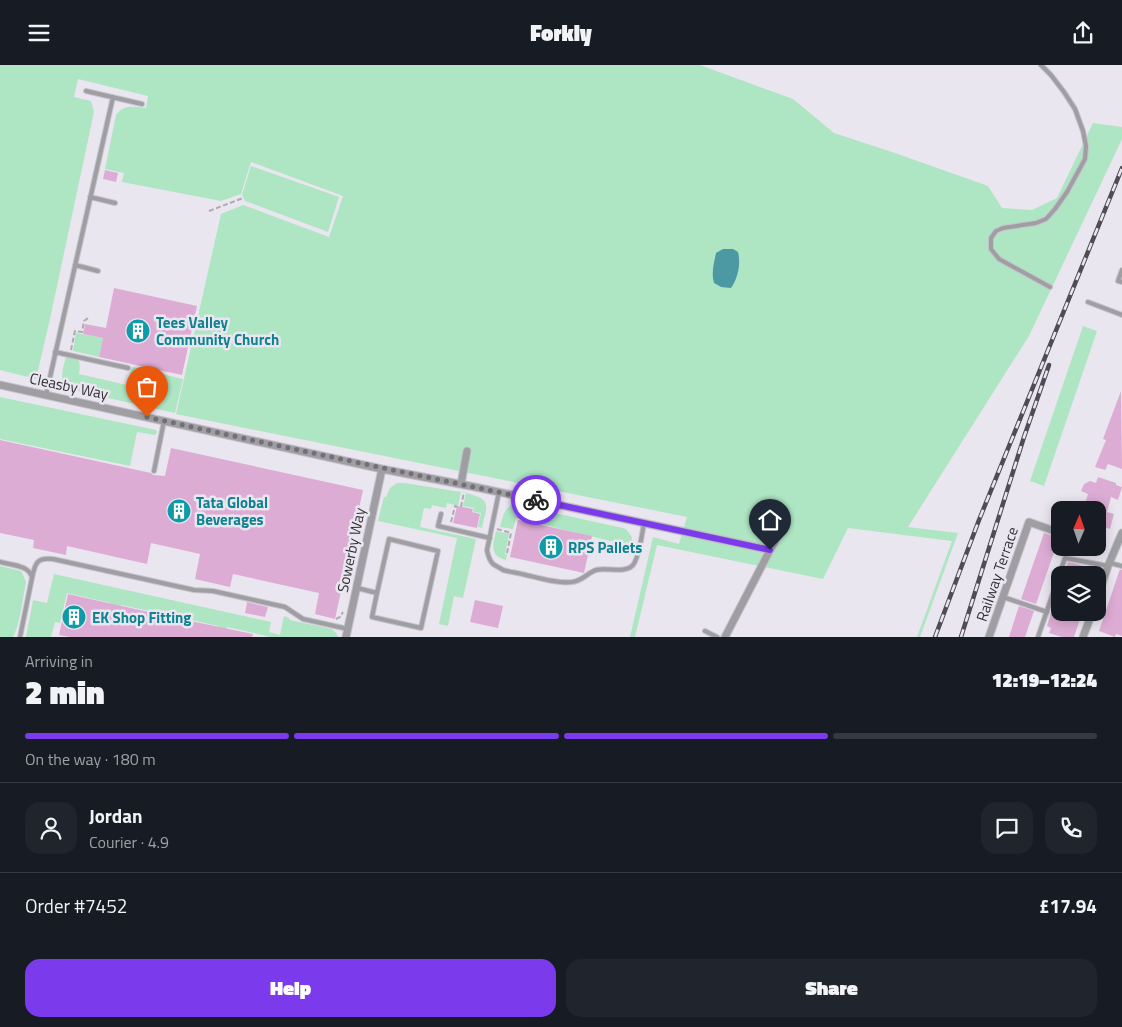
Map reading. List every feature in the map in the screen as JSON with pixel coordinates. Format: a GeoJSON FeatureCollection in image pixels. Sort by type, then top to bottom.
{"type":"FeatureCollection","features":[{"type":"Feature","properties":{"kind":"street","name":"Cleasby Way"},"geometry":{"type":"LineString","coordinates":[[0,385],[463,487],[499,492],[770,550]]}},
{"type":"Feature","properties":{"kind":"street"},"geometry":{"type":"LineString","coordinates":[[463,487],[467,451]]}},
{"type":"Feature","properties":{"kind":"street","name":"Sowerby Way"},"geometry":{"type":"LineString","coordinates":[[346,637],[382,469]]}},
{"type":"Feature","properties":{"kind":"street","name":"Railway Terrace"},"geometry":{"type":"LineString","coordinates":[[989,637],[1029,522],[1051,530]]}},
{"type":"Feature","properties":{"kind":"street"},"geometry":{"type":"LineString","coordinates":[[725,637],[781,531]]}},
{"type":"Feature","properties":{"kind":"street"},"geometry":{"type":"LineString","coordinates":[[1106,571],[1121,536]]}},
{"type":"Feature","properties":{"kind":"street"},"geometry":{"type":"LineString","coordinates":[[1083,637],[1089,621]]}},
{"type":"Feature","properties":{"kind":"lane"},"geometry":{"type":"LineString","coordinates":[[1041,65],[1051,75],[1075,109],[1086,145],[1085,159],[1067,192],[1046,219],[1036,223],[1003,228],[996,231],[991,238],[991,249],[1000,259],[1050,287]]}},
{"type":"Feature","properties":{"kind":"lane"},"geometry":{"type":"LineString","coordinates":[[86,91],[142,103]]}},
{"type":"Feature","properties":{"kind":"lane"},"geometry":{"type":"LineString","coordinates":[[46,395],[113,97]]}},
{"type":"Feature","properties":{"kind":"lane"},"geometry":{"type":"LineString","coordinates":[[90,197],[115,203]]}},
{"type":"Feature","properties":{"kind":"lane"},"geometry":{"type":"LineString","coordinates":[[75,265],[98,271]]}},
{"type":"Feature","properties":{"kind":"lane"},"geometry":{"type":"LineString","coordinates":[[1122,270],[1118,281],[1122,282]]}},
{"type":"Feature","properties":{"kind":"lane"},"geometry":{"type":"LineString","coordinates":[[1088,302],[1122,315]]}},
{"type":"Feature","properties":{"kind":"lane"},"geometry":{"type":"LineString","coordinates":[[55,352],[128,368]]}},
{"type":"Feature","properties":{"kind":"lane"},"geometry":{"type":"LineString","coordinates":[[154,471],[164,421]]}},
{"type":"Feature","properties":{"kind":"lane"},"geometry":{"type":"LineString","coordinates":[[499,492],[487,550],[488,558],[503,569],[560,582],[584,579],[589,573],[596,570],[622,570],[630,568],[634,564],[645,523]]}},
{"type":"Feature","properties":{"kind":"lane"},"geometry":{"type":"LineString","coordinates":[[441,514],[438,526],[490,538]]}},
{"type":"Feature","properties":{"kind":"lane"},"geometry":{"type":"LineString","coordinates":[[389,539],[438,551],[421,628],[372,617],[377,593],[389,539]]}},
{"type":"Feature","properties":{"kind":"lane"},"geometry":{"type":"LineString","coordinates":[[22,567],[29,567],[46,558],[54,559],[194,590],[213,591],[285,607],[304,619],[348,629]]}},
{"type":"Feature","properties":{"kind":"lane"},"geometry":{"type":"LineString","coordinates":[[1038,637],[1065,558],[1122,566]]}},
{"type":"Feature","properties":{"kind":"lane"},"geometry":{"type":"LineString","coordinates":[[0,562],[28,569],[31,572],[32,578]]}},
{"type":"Feature","properties":{"kind":"lane"},"geometry":{"type":"LineString","coordinates":[[20,637],[36,563]]}},
{"type":"Feature","properties":{"kind":"lane"},"geometry":{"type":"LineString","coordinates":[[357,588],[377,593]]}},
{"type":"Feature","properties":{"kind":"lane"},"geometry":{"type":"LineString","coordinates":[[1003,597],[1047,612]]}},
{"type":"Feature","properties":{"kind":"lane"},"geometry":{"type":"LineString","coordinates":[[705,631],[717,637]]}},
{"type":"Feature","properties":{"kind":"path"},"geometry":{"type":"LineString","coordinates":[[210,211],[243,198]]}},
{"type":"Feature","properties":{"kind":"path"},"geometry":{"type":"LineString","coordinates":[[70,355],[75,331],[82,332],[84,321],[88,318]]}},
{"type":"Feature","properties":{"kind":"path"},"geometry":{"type":"LineString","coordinates":[[450,525],[455,506],[459,507],[463,487]]}},
{"type":"Feature","properties":{"kind":"path"},"geometry":{"type":"LineString","coordinates":[[492,528],[511,533],[507,553]]}},
{"type":"Feature","properties":{"kind":"green space"},"geometry":{"type":"Polygon","coordinates":[[[0,65],[700,65],[793,99],[834,133],[988,186],[1002,208],[1032,210],[1057,198],[1093,123],[1122,127],[1122,139],[1029,336],[908,527],[958,533],[920,637],[917,637],[952,541],[848,528],[823,579],[657,545],[635,637],[630,637],[653,537],[679,544],[687,517],[176,414],[221,214],[243,205],[329,237],[343,196],[251,162],[241,194],[221,201],[122,182],[124,173],[105,169],[116,115],[119,111],[126,108],[146,108],[148,96],[78,79],[74,97],[91,101],[94,112],[36,379],[0,370],[0,65]]]}},
{"type":"Feature","properties":{"kind":"green space"},"geometry":{"type":"Polygon","coordinates":[[[251,166],[339,197],[328,232],[245,201],[242,195],[251,166]]]}},
{"type":"Feature","properties":{"kind":"green space"},"geometry":{"type":"Polygon","coordinates":[[[1083,326],[1097,331],[1044,486],[1030,481],[1083,326]]]}},
{"type":"Feature","properties":{"kind":"green space"},"geometry":{"type":"Polygon","coordinates":[[[76,333],[103,338],[99,357],[73,351],[76,333]]]}},
{"type":"Feature","properties":{"kind":"green space"},"geometry":{"type":"Polygon","coordinates":[[[66,357],[77,359],[80,366],[79,374],[127,385],[132,367],[183,379],[175,413],[68,389],[62,378],[66,357]]]}},
{"type":"Feature","properties":{"kind":"green space"},"geometry":{"type":"Polygon","coordinates":[[[0,397],[156,430],[157,432],[155,435],[137,432],[130,466],[0,439],[0,397]]]}},
{"type":"Feature","properties":{"kind":"green space"},"geometry":{"type":"Polygon","coordinates":[[[397,483],[461,492],[458,506],[447,503],[446,508],[432,505],[431,509],[424,508],[420,527],[476,539],[463,598],[454,596],[448,626],[439,624],[457,538],[378,521],[384,497],[386,497],[390,488],[397,483]]]}},
{"type":"Feature","properties":{"kind":"green space"},"geometry":{"type":"Polygon","coordinates":[[[466,493],[481,498],[486,505],[482,528],[478,527],[481,513],[473,512],[474,508],[463,506],[466,493]]]}},
{"type":"Feature","properties":{"kind":"green space"},"geometry":{"type":"Polygon","coordinates":[[[512,505],[626,529],[632,537],[631,546],[516,518],[513,529],[500,527],[505,512],[512,505]]]}},
{"type":"Feature","properties":{"kind":"green space"},"geometry":{"type":"Polygon","coordinates":[[[496,531],[509,534],[505,554],[507,554],[506,560],[497,556],[493,549],[496,531]]]}},
{"type":"Feature","properties":{"kind":"green space"},"geometry":{"type":"Polygon","coordinates":[[[0,566],[21,571],[26,582],[13,637],[0,637],[0,566]]]}},
{"type":"Feature","properties":{"kind":"green space"},"geometry":{"type":"Polygon","coordinates":[[[54,574],[271,622],[269,632],[280,635],[284,616],[290,620],[332,629],[338,637],[271,637],[227,627],[225,637],[216,637],[218,626],[174,616],[169,637],[158,637],[163,614],[121,605],[113,637],[104,635],[111,603],[67,593],[60,623],[55,622],[51,637],[26,637],[33,600],[47,603],[54,574]]]}},
{"type":"Feature","properties":{"kind":"water"},"geometry":{"type":"Polygon","coordinates":[[[723,249],[733,249],[738,252],[738,271],[731,288],[721,287],[714,283],[713,279],[716,253],[723,249]]]}},
{"type":"Feature","properties":{"kind":"building"},"geometry":{"type":"Polygon","coordinates":[[[105,170],[118,173],[116,182],[103,179],[105,170]]]}},
{"type":"Feature","properties":{"kind":"building","name":"Tees Valley Community Church"},"geometry":{"type":"Polygon","coordinates":[[[114,288],[197,306],[182,375],[99,357],[103,338],[83,334],[85,324],[106,328],[114,288]]]}},
{"type":"Feature","properties":{"kind":"building"},"geometry":{"type":"Polygon","coordinates":[[[1121,391],[1122,469],[1108,464],[1105,470],[1095,467],[1106,440],[1103,439],[1121,391]]]}},
{"type":"Feature","properties":{"kind":"building","name":"Tata Global Beverages"},"geometry":{"type":"Polygon","coordinates":[[[0,440],[151,473],[153,475],[165,476],[171,448],[363,490],[335,619],[315,614],[319,593],[233,574],[230,587],[195,579],[200,554],[151,543],[147,564],[67,546],[66,555],[33,548],[34,540],[0,533],[0,440]]]}},
{"type":"Feature","properties":{"kind":"building"},"geometry":{"type":"Polygon","coordinates":[[[1098,477],[1122,487],[1118,500],[1111,497],[1107,512],[1114,514],[1110,529],[1106,528],[1106,501],[1086,501],[1088,494],[1081,491],[1084,484],[1090,481],[1096,483],[1098,477]]]}},
{"type":"Feature","properties":{"kind":"building"},"geometry":{"type":"Polygon","coordinates":[[[457,506],[473,509],[472,512],[480,514],[477,528],[453,523],[457,506]]]}},
{"type":"Feature","properties":{"kind":"building","name":"RPS Pallets"},"geometry":{"type":"Polygon","coordinates":[[[518,520],[592,536],[584,573],[510,557],[518,520]]]}},
{"type":"Feature","properties":{"kind":"building"},"geometry":{"type":"Polygon","coordinates":[[[1044,533],[1051,535],[1051,556],[1053,556],[1036,604],[1021,599],[1044,533]]]}},
{"type":"Feature","properties":{"kind":"building"},"geometry":{"type":"Polygon","coordinates":[[[1068,562],[1083,566],[1066,566],[1068,562]]]}},
{"type":"Feature","properties":{"kind":"building"},"geometry":{"type":"Polygon","coordinates":[[[1120,569],[1122,570],[1122,636],[1116,634],[1115,637],[1099,631],[1102,621],[1106,621],[1106,610],[1120,569]]]}},
{"type":"Feature","properties":{"kind":"building"},"geometry":{"type":"Polygon","coordinates":[[[68,594],[253,634],[252,637],[70,637],[59,635],[68,594]]]}},
{"type":"Feature","properties":{"kind":"building"},"geometry":{"type":"Polygon","coordinates":[[[475,600],[503,606],[498,628],[470,622],[475,600]]]}},
{"type":"Feature","properties":{"kind":"building"},"geometry":{"type":"Polygon","coordinates":[[[247,602],[268,607],[265,617],[245,613],[247,602]]]}},
{"type":"Feature","properties":{"kind":"building"},"geometry":{"type":"Polygon","coordinates":[[[1019,606],[1034,611],[1025,637],[1009,637],[1019,606]]]}},
{"type":"Feature","properties":{"kind":"building"},"geometry":{"type":"Polygon","coordinates":[[[1051,613],[1051,621],[1079,621],[1074,637],[1062,637],[1049,633],[1051,628],[1047,626],[1051,613]]]}},
{"type":"Feature","properties":{"kind":"railway"},"geometry":{"type":"LineString","coordinates":[[935,637],[979,520],[1122,168]]}},
{"type":"Feature","properties":{"kind":"railway"},"geometry":{"type":"LineString","coordinates":[[961,637],[1024,437],[1049,365]]}},
{"type":"Feature","properties":{"kind":"way so far"},"geometry":{"type":"LineString","coordinates":[[147,417],[382,469],[536,500]]}},
{"type":"Feature","properties":{"kind":"place","name":"Tees Valley Community Church"},"geometry":{"type":"Point","coordinates":[138,331]}},
{"type":"Feature","properties":{"kind":"place","name":"Tata Global Beverages"},"geometry":{"type":"Point","coordinates":[179,511]}},
{"type":"Feature","properties":{"kind":"place","name":"RPS Pallets"},"geometry":{"type":"Point","coordinates":[551,547]}},
{"type":"Feature","properties":{"kind":"place","name":"EK Shop Fitting"},"geometry":{"type":"Point","coordinates":[74,617]}},
{"type":"Feature","properties":{"kind":"route"},"geometry":{"type":"LineString","coordinates":[[536,500],[770,550]]}}]}
